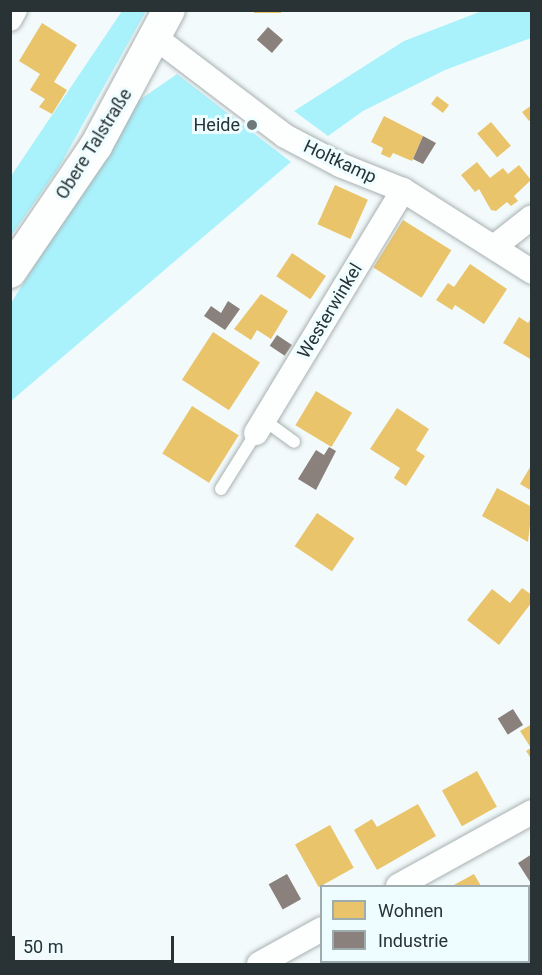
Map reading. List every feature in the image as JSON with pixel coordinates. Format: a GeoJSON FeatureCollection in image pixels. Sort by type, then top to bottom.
{"type":"FeatureCollection","features":[{"type":"Feature","properties":{"kind":"street"},"geometry":{"type":"LineString","coordinates":[[10,19],[15,10]]}},
{"type":"Feature","properties":{"kind":"street","name":"Holtkamp"},"geometry":{"type":"LineString","coordinates":[[163,24],[285,136],[340,165],[403,190],[531,272]]}},
{"type":"Feature","properties":{"kind":"street","name":"Obere Talstraße"},"geometry":{"type":"LineString","coordinates":[[10,272],[96,146],[163,24]]}},
{"type":"Feature","properties":{"kind":"street","name":"Westerwinkel"},"geometry":{"type":"LineString","coordinates":[[260,427],[403,190]]}},
{"type":"Feature","properties":{"kind":"street"},"geometry":{"type":"LineString","coordinates":[[494,248],[531,216]]}},
{"type":"Feature","properties":{"kind":"street"},"geometry":{"type":"LineString","coordinates":[[400,885],[531,812]]}},
{"type":"Feature","properties":{"kind":"street"},"geometry":{"type":"LineString","coordinates":[[259,964],[320,930]]}},
{"type":"Feature","properties":{"kind":"lane"},"geometry":{"type":"LineString","coordinates":[[221,489],[260,427],[294,442]]}},
{"type":"Feature","properties":{"kind":"shaded area"},"geometry":{"type":"Polygon","coordinates":[[[122,11],[146,11],[59,167],[11,236],[11,176],[122,11]]]}},
{"type":"Feature","properties":{"kind":"shaded area"},"geometry":{"type":"Polygon","coordinates":[[[482,11],[531,11],[531,38],[445,70],[363,111],[328,136],[294,111],[404,41],[482,11]]]}},
{"type":"Feature","properties":{"kind":"shaded area"},"geometry":{"type":"Polygon","coordinates":[[[177,74],[291,162],[11,401],[11,303],[138,101],[177,74]]]}},
{"type":"Feature","properties":{"kind":"building: Wohnen"},"geometry":{"type":"Polygon","coordinates":[[[254,10],[281,10],[281,13],[254,13],[254,10]]]}},
{"type":"Feature","properties":{"kind":"building: Wohnen"},"geometry":{"type":"Polygon","coordinates":[[[42,23],[77,45],[54,82],[67,90],[52,114],[39,107],[45,99],[30,90],[40,74],[19,61],[42,23]]]}},
{"type":"Feature","properties":{"kind":"building: Wohnen"},"geometry":{"type":"Polygon","coordinates":[[[437,96],[449,105],[443,113],[431,104],[437,96]]]}},
{"type":"Feature","properties":{"kind":"building: Wohnen"},"geometry":{"type":"Polygon","coordinates":[[[532,105],[532,119],[529,121],[522,112],[532,105]]]}},
{"type":"Feature","properties":{"kind":"building: Wohnen"},"geometry":{"type":"Polygon","coordinates":[[[384,116],[423,136],[412,161],[393,153],[390,158],[381,154],[383,148],[371,142],[384,116]]]}},
{"type":"Feature","properties":{"kind":"building: Wohnen"},"geometry":{"type":"Polygon","coordinates":[[[491,122],[511,146],[497,157],[477,134],[491,122]]]}},
{"type":"Feature","properties":{"kind":"building: Wohnen"},"geometry":{"type":"Polygon","coordinates":[[[477,162],[490,178],[503,168],[508,174],[519,165],[531,180],[514,196],[518,201],[511,206],[507,202],[496,211],[491,210],[479,189],[475,192],[461,175],[477,162]]]}},
{"type":"Feature","properties":{"kind":"building: Wohnen"},"geometry":{"type":"Polygon","coordinates":[[[335,185],[368,200],[350,239],[318,224],[335,185]]]}},
{"type":"Feature","properties":{"kind":"building: Wohnen"},"geometry":{"type":"Polygon","coordinates":[[[403,220],[451,250],[422,298],[373,267],[403,220]]]}},
{"type":"Feature","properties":{"kind":"building: Wohnen"},"geometry":{"type":"Polygon","coordinates":[[[292,253],[326,276],[310,299],[276,276],[292,253]]]}},
{"type":"Feature","properties":{"kind":"building: Wohnen"},"geometry":{"type":"Polygon","coordinates":[[[470,264],[507,289],[484,324],[455,305],[452,310],[436,300],[448,283],[454,287],[470,264]]]}},
{"type":"Feature","properties":{"kind":"building: Wohnen"},"geometry":{"type":"Polygon","coordinates":[[[261,294],[288,311],[271,339],[257,330],[251,340],[234,329],[261,294]]]}},
{"type":"Feature","properties":{"kind":"building: Wohnen"},"geometry":{"type":"Polygon","coordinates":[[[519,317],[528,323],[532,317],[532,360],[503,343],[519,317]]]}},
{"type":"Feature","properties":{"kind":"building: Wohnen"},"geometry":{"type":"Polygon","coordinates":[[[213,332],[260,362],[229,410],[182,380],[213,332]]]}},
{"type":"Feature","properties":{"kind":"building: Wohnen"},"geometry":{"type":"Polygon","coordinates":[[[316,391],[352,413],[331,447],[295,425],[316,391]]]}},
{"type":"Feature","properties":{"kind":"building: Wohnen"},"geometry":{"type":"Polygon","coordinates":[[[192,406],[239,435],[209,483],[162,453],[192,406]]]}},
{"type":"Feature","properties":{"kind":"building: Wohnen"},"geometry":{"type":"Polygon","coordinates":[[[397,408],[429,429],[416,450],[425,456],[406,486],[394,478],[400,468],[370,449],[397,408]]]}},
{"type":"Feature","properties":{"kind":"building: Wohnen"},"geometry":{"type":"Polygon","coordinates":[[[532,464],[532,491],[520,484],[532,464]]]}},
{"type":"Feature","properties":{"kind":"building: Wohnen"},"geometry":{"type":"Polygon","coordinates":[[[497,488],[532,507],[528,542],[482,516],[497,488]]]}},
{"type":"Feature","properties":{"kind":"building: Wohnen"},"geometry":{"type":"Polygon","coordinates":[[[317,513],[354,538],[332,571],[295,546],[317,513]]]}},
{"type":"Feature","properties":{"kind":"building: Wohnen"},"geometry":{"type":"Polygon","coordinates":[[[522,588],[532,595],[532,602],[499,645],[467,620],[492,589],[510,603],[522,588]]]}},
{"type":"Feature","properties":{"kind":"building: Wohnen"},"geometry":{"type":"Polygon","coordinates":[[[532,724],[532,760],[526,751],[531,748],[520,731],[532,724]]]}},
{"type":"Feature","properties":{"kind":"building: Wohnen"},"geometry":{"type":"Polygon","coordinates":[[[477,771],[497,807],[462,826],[442,790],[477,771]]]}},
{"type":"Feature","properties":{"kind":"building: Wohnen"},"geometry":{"type":"Polygon","coordinates":[[[418,804],[436,836],[377,870],[354,830],[372,819],[377,827],[418,804]]]}},
{"type":"Feature","properties":{"kind":"building: Wohnen"},"geometry":{"type":"Polygon","coordinates":[[[330,825],[354,868],[319,887],[295,844],[330,825]]]}},
{"type":"Feature","properties":{"kind":"building: Wohnen"},"geometry":{"type":"Polygon","coordinates":[[[474,874],[480,885],[454,885],[474,874]]]}},
{"type":"Feature","properties":{"kind":"building: Industrie"},"geometry":{"type":"Polygon","coordinates":[[[268,27],[283,40],[272,53],[257,40],[268,27]]]}},
{"type":"Feature","properties":{"kind":"building: Industrie"},"geometry":{"type":"Polygon","coordinates":[[[423,136],[436,143],[423,164],[413,159],[423,136]]]}},
{"type":"Feature","properties":{"kind":"building: Industrie"},"geometry":{"type":"Polygon","coordinates":[[[228,301],[240,309],[225,330],[204,316],[211,306],[221,313],[228,301]]]}},
{"type":"Feature","properties":{"kind":"building: Industrie"},"geometry":{"type":"Polygon","coordinates":[[[277,335],[292,345],[285,356],[270,346],[277,335]]]}},
{"type":"Feature","properties":{"kind":"building: Industrie"},"geometry":{"type":"Polygon","coordinates":[[[329,447],[336,451],[316,490],[298,479],[316,450],[324,455],[329,447]]]}},
{"type":"Feature","properties":{"kind":"building: Industrie"},"geometry":{"type":"Polygon","coordinates":[[[513,709],[523,725],[508,735],[498,719],[513,709]]]}},
{"type":"Feature","properties":{"kind":"building: Industrie"},"geometry":{"type":"Polygon","coordinates":[[[532,854],[532,885],[518,863],[532,854]]]}},
{"type":"Feature","properties":{"kind":"building: Industrie"},"geometry":{"type":"Polygon","coordinates":[[[287,874],[301,899],[283,910],[269,884],[287,874]]]}},
{"type":"Feature","properties":{"kind":"place","name":"Heide"},"geometry":{"type":"Point","coordinates":[252,125]}}]}
